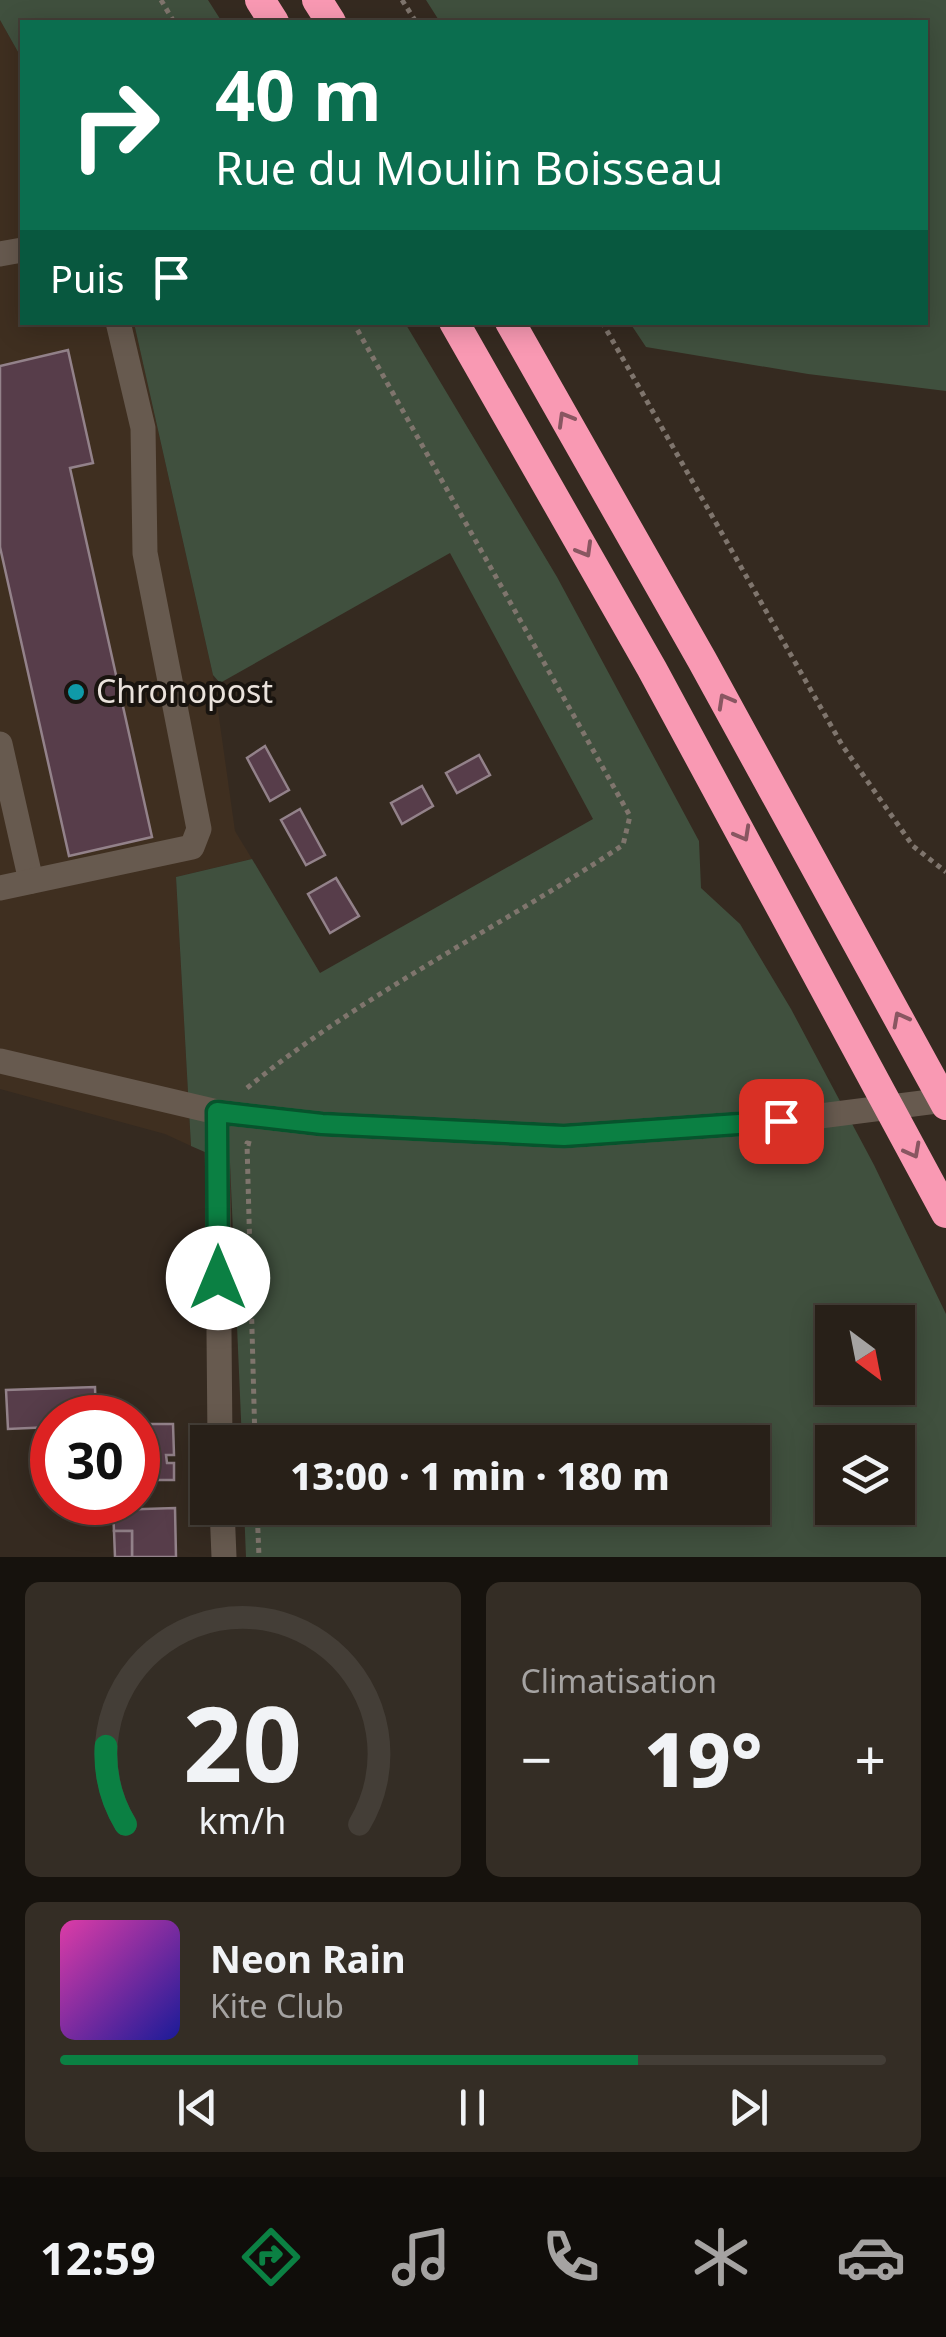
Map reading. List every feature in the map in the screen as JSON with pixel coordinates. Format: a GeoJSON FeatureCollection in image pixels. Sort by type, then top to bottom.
{"type":"FeatureCollection","features":[{"type":"Feature","properties":{"kind":"highway"},"geometry":{"type":"LineString","coordinates":[[456,325],[672,704],[946,1213]]}},
{"type":"Feature","properties":{"kind":"highway"},"geometry":{"type":"LineString","coordinates":[[512,325],[721,693],[946,1102]]}},
{"type":"Feature","properties":{"kind":"street"},"geometry":{"type":"LineString","coordinates":[[0,888],[192,847],[199,829],[145,553],[143,428],[119,325]]}},
{"type":"Feature","properties":{"kind":"street"},"geometry":{"type":"LineString","coordinates":[[0,744],[31,881]]}},
{"type":"Feature","properties":{"kind":"street"},"geometry":{"type":"LineString","coordinates":[[0,1062],[217,1112],[322,1124],[564,1136],[781,1121],[946,1102]]}},
{"type":"Feature","properties":{"kind":"street"},"geometry":{"type":"LineString","coordinates":[[217,1112],[220,1425]]}},
{"type":"Feature","properties":{"kind":"street"},"geometry":{"type":"LineString","coordinates":[[223,1525],[224,1557]]}},
{"type":"Feature","properties":{"kind":"path"},"geometry":{"type":"LineString","coordinates":[[217,1112],[278,1063],[410,976],[623,846],[630,816],[356,325]]}},
{"type":"Feature","properties":{"kind":"path"},"geometry":{"type":"LineString","coordinates":[[604,325],[842,745],[913,846],[946,872]]}},
{"type":"Feature","properties":{"kind":"path"},"geometry":{"type":"LineString","coordinates":[[255,1425],[247,1144],[266,1144]]}},
{"type":"Feature","properties":{"kind":"path"},"geometry":{"type":"LineString","coordinates":[[257,1525],[258,1557]]}},
{"type":"Feature","properties":{"kind":"shaded area"},"geometry":{"type":"Polygon","coordinates":[[[0,20],[20,55],[20,325],[134,325],[213,675],[235,831],[252,859],[176,877],[191,1146],[165,1134],[0,1089],[0,20]]]}},
{"type":"Feature","properties":{"kind":"green space"},"geometry":{"type":"Polygon","coordinates":[[[0,0],[208,0],[221,20],[20,20],[20,55],[0,20],[0,0]]]}},
{"type":"Feature","properties":{"kind":"green space"},"geometry":{"type":"Polygon","coordinates":[[[426,0],[946,0],[946,391],[808,374],[646,347],[631,325],[928,325],[928,20],[439,20],[426,0]]]}},
{"type":"Feature","properties":{"kind":"green space"},"geometry":{"type":"Polygon","coordinates":[[[134,325],[406,325],[557,577],[699,841],[701,888],[740,924],[791,1009],[874,1165],[946,1314],[946,1557],[246,1557],[245,1525],[770,1525],[770,1425],[241,1425],[230,1163],[191,1146],[176,877],[252,859],[320,973],[593,819],[450,553],[220,683],[213,675],[134,325]]]}},
{"type":"Feature","properties":{"kind":"building","name":"Chronopost"},"geometry":{"type":"Polygon","coordinates":[[[68,350],[93,463],[70,468],[152,837],[69,856],[0,547],[0,366],[68,350]]]}},
{"type":"Feature","properties":{"kind":"building"},"geometry":{"type":"Polygon","coordinates":[[[265,746],[289,790],[270,801],[247,758],[265,746]]]}},
{"type":"Feature","properties":{"kind":"building"},"geometry":{"type":"Polygon","coordinates":[[[479,755],[490,775],[457,793],[446,773],[479,755]]]}},
{"type":"Feature","properties":{"kind":"building"},"geometry":{"type":"Polygon","coordinates":[[[422,786],[433,806],[402,824],[391,803],[422,786]]]}},
{"type":"Feature","properties":{"kind":"building"},"geometry":{"type":"Polygon","coordinates":[[[300,809],[325,855],[306,865],[281,820],[300,809]]]}},
{"type":"Feature","properties":{"kind":"building"},"geometry":{"type":"Polygon","coordinates":[[[336,878],[359,916],[330,933],[308,894],[336,878]]]}},
{"type":"Feature","properties":{"kind":"building"},"geometry":{"type":"Polygon","coordinates":[[[95,1387],[95,1395],[30,1395],[30,1428],[8,1429],[6,1390],[95,1387]]]}},
{"type":"Feature","properties":{"kind":"building"},"geometry":{"type":"Polygon","coordinates":[[[160,1424],[173,1424],[174,1455],[166,1455],[167,1463],[174,1463],[174,1480],[160,1480],[160,1424]]]}},
{"type":"Feature","properties":{"kind":"building"},"geometry":{"type":"Polygon","coordinates":[[[160,1508],[175,1508],[176,1557],[132,1557],[132,1531],[114,1531],[114,1525],[160,1525],[160,1508]]]}},
{"type":"Feature","properties":{"kind":"building"},"geometry":{"type":"Polygon","coordinates":[[[114,1531],[132,1531],[132,1557],[115,1557],[114,1531]]]}},
{"type":"Feature","properties":{"kind":"place","name":"Chronopost"},"geometry":{"type":"Point","coordinates":[76,692]}},
{"type":"Feature","properties":{"kind":"route"},"geometry":{"type":"LineString","coordinates":[[218,1278],[217,1112],[322,1124],[564,1136],[781,1121]]}}]}
